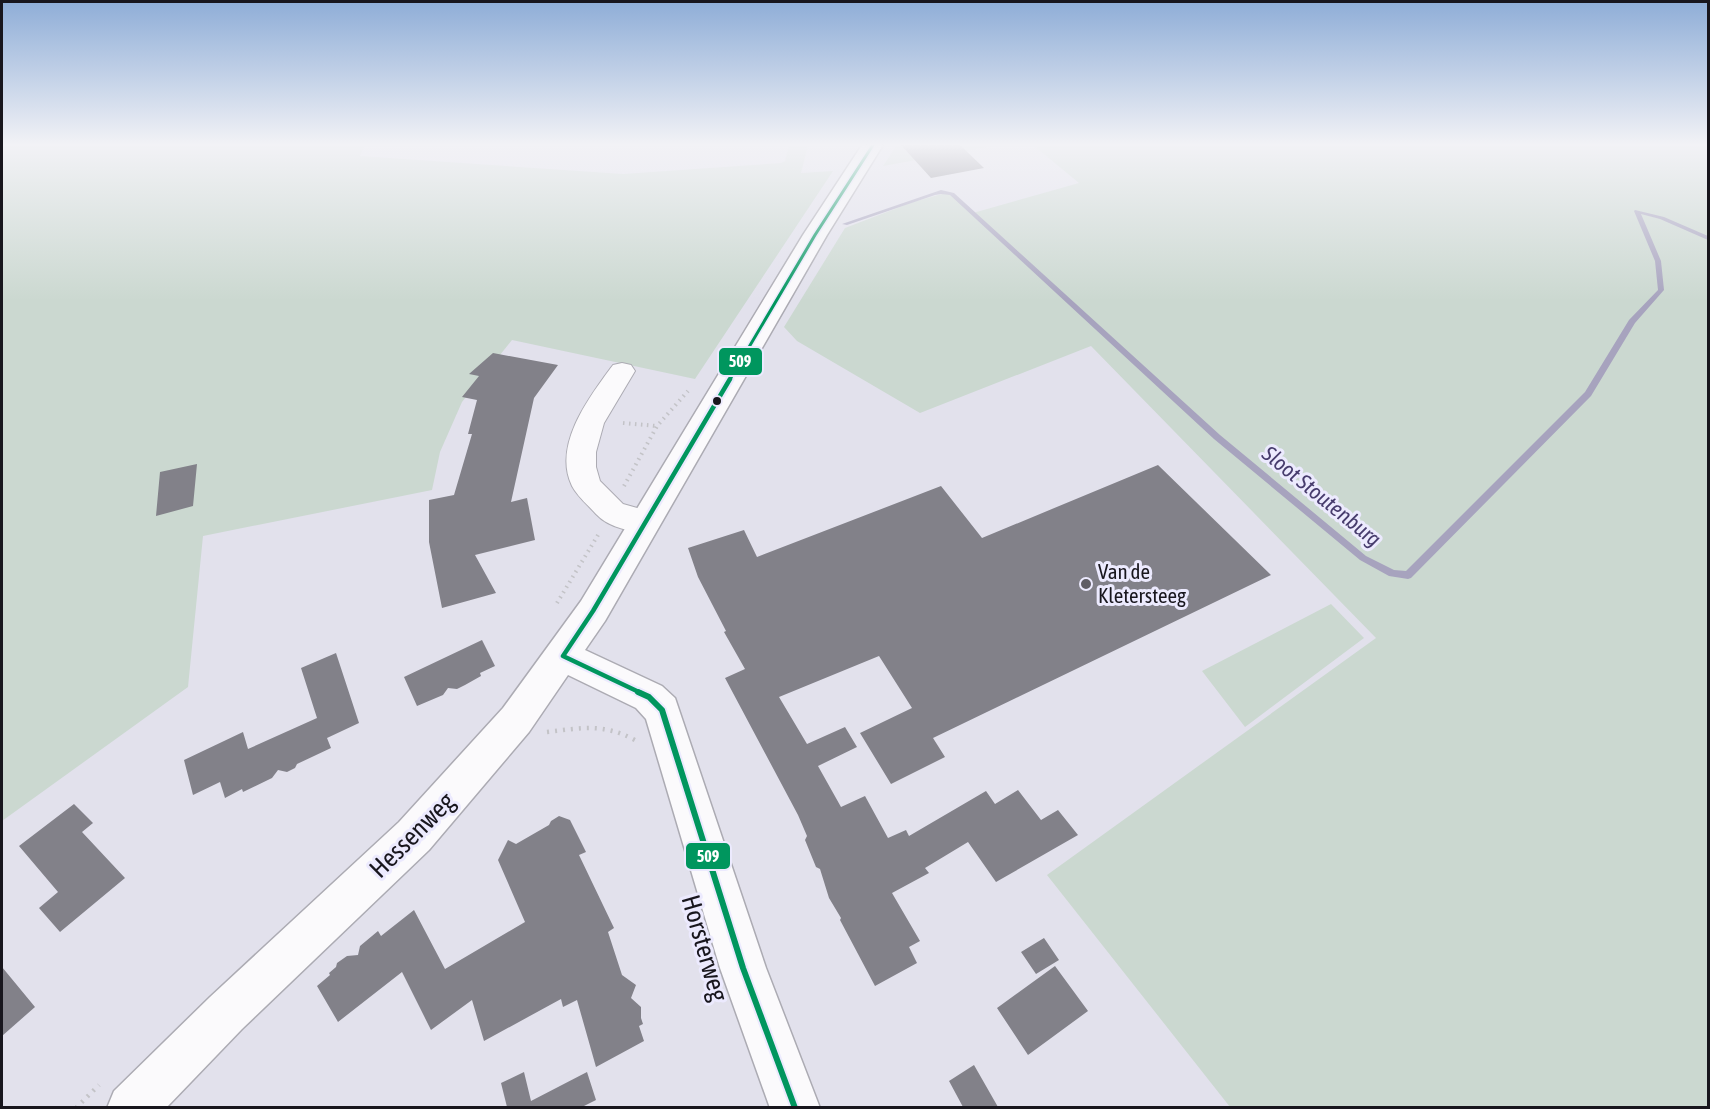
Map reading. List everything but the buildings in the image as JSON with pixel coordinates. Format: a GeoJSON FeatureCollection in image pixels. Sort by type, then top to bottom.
{"type":"FeatureCollection","features":[{"type":"Feature","properties":{"kind":"street","name":"Hessenweg"},"geometry":{"type":"LineString","coordinates":[[115,1095],[226,1012],[414,836],[516,720],[593,611],[840,197]]}},
{"type":"Feature","properties":{"kind":"street"},"geometry":{"type":"LineString","coordinates":[[622,371],[586,430],[583,458],[585,483],[616,514],[645,521]]}},
{"type":"Feature","properties":{"kind":"street","name":"Horsterweg"},"geometry":{"type":"LineString","coordinates":[[563,656],[649,697],[662,710],[743,968],[795,1107]]}},
{"type":"Feature","properties":{"kind":"path"},"geometry":{"type":"LineString","coordinates":[[556,604],[657,426],[694,385]]}},
{"type":"Feature","properties":{"kind":"path"},"geometry":{"type":"LineString","coordinates":[[516,720],[547,732],[600,726],[625,734],[640,746]]}},
{"type":"Feature","properties":{"kind":"path"},"geometry":{"type":"LineString","coordinates":[[76,1107],[115,1095]]}},
{"type":"Feature","properties":{"kind":"shaded area"},"geometry":{"type":"Polygon","coordinates":[[[2,197],[816,197],[695,379],[512,340],[462,402],[440,452],[432,490],[203,536],[188,687],[2,821],[2,197]]]}},
{"type":"Feature","properties":{"kind":"shaded area"},"geometry":{"type":"Polygon","coordinates":[[[932,197],[954,197],[973,213],[1030,197],[1708,197],[1708,1107],[1230,1107],[1047,875],[1376,638],[1091,346],[920,413],[797,341],[784,327],[845,228],[932,197]]]}},
{"type":"Feature","properties":{"kind":"shaded area"},"geometry":{"type":"Polygon","coordinates":[[[1331,604],[1364,638],[1245,727],[1202,671],[1331,604]]]}},
{"type":"Feature","properties":{"kind":"waterway","name":"Sloot Stoutenburg"},"geometry":{"type":"LineString","coordinates":[[845,224],[925,197]]}},
{"type":"Feature","properties":{"kind":"waterway","name":"Sloot Stoutenburg"},"geometry":{"type":"LineString","coordinates":[[955,197],[1217,437],[1363,558],[1392,573],[1408,575],[1588,394],[1632,322],[1661,290],[1658,261],[1637,211],[1662,218],[1708,238]]}},
{"type":"Feature","properties":{"kind":"transit line","name":"509"},"geometry":{"type":"LineString","coordinates":[[563,656],[593,611],[840,197]]}},
{"type":"Feature","properties":{"kind":"transit line","name":"509"},"geometry":{"type":"LineString","coordinates":[[563,656],[649,697],[662,710],[743,968],[795,1108]]}},
{"type":"Feature","properties":{"kind":"place","name":"Van de Kletersteeg"},"geometry":{"type":"Point","coordinates":[1086,584]}}]}
